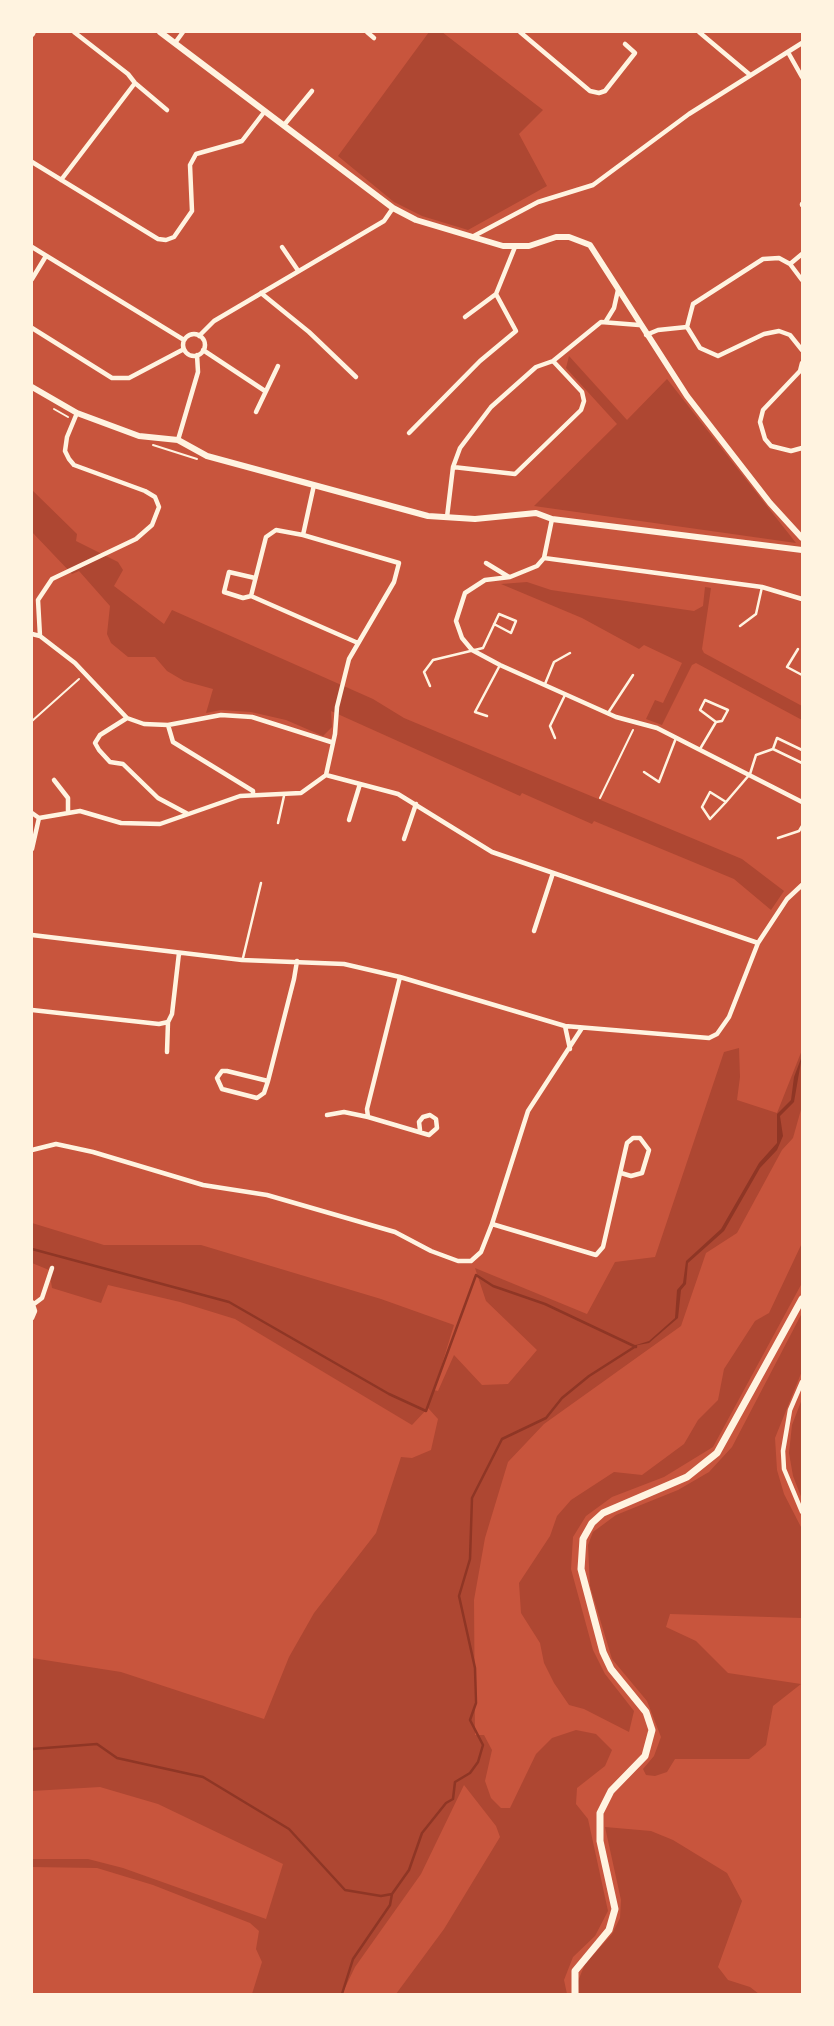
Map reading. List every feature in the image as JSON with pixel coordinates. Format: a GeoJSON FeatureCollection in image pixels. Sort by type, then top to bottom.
{"type":"FeatureCollection","features":[{"type":"Feature","properties":{"kind":"main road"},"geometry":{"type":"LineString","coordinates":[[575,1994],[575,1970],[609,1930],[615,1909],[600,1841],[600,1812],[611,1791],[645,1756],[652,1730],[646,1712],[611,1669],[603,1652],[581,1569],[583,1539],[592,1523],[603,1513],[687,1477],[717,1453],[803,1299]]}},
{"type":"Feature","properties":{"kind":"street"},"geometry":{"type":"LineString","coordinates":[[74,32],[128,74],[167,110]]}},
{"type":"Feature","properties":{"kind":"street"},"geometry":{"type":"LineString","coordinates":[[175,43],[183,32]]}},
{"type":"Feature","properties":{"kind":"street"},"geometry":{"type":"LineString","coordinates":[[367,32],[374,38]]}},
{"type":"Feature","properties":{"kind":"street"},"geometry":{"type":"LineString","coordinates":[[520,32],[590,91],[599,93],[605,91],[635,53],[625,44]]}},
{"type":"Feature","properties":{"kind":"street"},"geometry":{"type":"LineString","coordinates":[[699,32],[749,74]]}},
{"type":"Feature","properties":{"kind":"street"},"geometry":{"type":"LineString","coordinates":[[165,33],[393,208],[432,226],[515,247],[556,237],[581,240],[597,253],[645,335],[687,396],[770,503],[803,538]]}},
{"type":"Feature","properties":{"kind":"street"},"geometry":{"type":"LineString","coordinates":[[472,238],[483,228],[538,202],[593,185],[689,114],[749,74],[789,54],[803,43]]}},
{"type":"Feature","properties":{"kind":"street"},"geometry":{"type":"LineString","coordinates":[[789,54],[803,77]]}},
{"type":"Feature","properties":{"kind":"street"},"geometry":{"type":"LineString","coordinates":[[61,180],[135,83]]}},
{"type":"Feature","properties":{"kind":"street"},"geometry":{"type":"LineString","coordinates":[[284,125],[312,91]]}},
{"type":"Feature","properties":{"kind":"street"},"geometry":{"type":"LineString","coordinates":[[32,162],[158,239],[166,240],[174,237],[192,211],[190,165],[195,154],[242,141],[265,111]]}},
{"type":"Feature","properties":{"kind":"street"},"geometry":{"type":"LineString","coordinates":[[199,336],[214,321],[384,221],[393,208]]}},
{"type":"Feature","properties":{"kind":"street"},"geometry":{"type":"LineString","coordinates":[[32,247],[184,340]]}},
{"type":"Feature","properties":{"kind":"street"},"geometry":{"type":"LineString","coordinates":[[282,247],[297,270]]}},
{"type":"Feature","properties":{"kind":"street"},"geometry":{"type":"LineString","coordinates":[[465,317],[496,294],[515,247]]}},
{"type":"Feature","properties":{"kind":"street"},"geometry":{"type":"LineString","coordinates":[[790,264],[803,254]]}},
{"type":"Feature","properties":{"kind":"street"},"geometry":{"type":"LineString","coordinates":[[32,279],[46,256]]}},
{"type":"Feature","properties":{"kind":"street"},"geometry":{"type":"LineString","coordinates":[[803,281],[790,264],[772,258],[740,271],[693,304],[687,327],[700,348],[718,356],[764,334],[779,331],[790,335],[803,350]]}},
{"type":"Feature","properties":{"kind":"street"},"geometry":{"type":"LineString","coordinates":[[446,518],[453,467],[469,433],[491,407],[536,367],[553,361],[605,321],[614,308],[618,290]]}},
{"type":"Feature","properties":{"kind":"street"},"geometry":{"type":"LineString","coordinates":[[261,293],[309,332],[356,377]]}},
{"type":"Feature","properties":{"kind":"street"},"geometry":{"type":"LineString","coordinates":[[409,433],[480,361],[516,331],[496,294]]}},
{"type":"Feature","properties":{"kind":"street"},"geometry":{"type":"LineString","coordinates":[[605,321],[639,325]]}},
{"type":"Feature","properties":{"kind":"street"},"geometry":{"type":"LineString","coordinates":[[645,335],[658,330],[687,327]]}},
{"type":"Feature","properties":{"kind":"street"},"geometry":{"type":"LineString","coordinates":[[32,328],[112,378],[130,378],[184,349]]}},
{"type":"Feature","properties":{"kind":"street"},"geometry":{"type":"LineString","coordinates":[[191,335],[199,336],[204,342],[203,350],[197,355],[191,355],[184,349],[184,340],[191,335]]}},
{"type":"Feature","properties":{"kind":"street"},"geometry":{"type":"LineString","coordinates":[[203,350],[265,391]]}},
{"type":"Feature","properties":{"kind":"street"},"geometry":{"type":"LineString","coordinates":[[178,440],[198,372],[197,355]]}},
{"type":"Feature","properties":{"kind":"street"},"geometry":{"type":"LineString","coordinates":[[453,467],[515,474],[581,410],[584,401],[582,392],[553,361]]}},
{"type":"Feature","properties":{"kind":"street"},"geometry":{"type":"LineString","coordinates":[[803,363],[800,371],[763,410],[760,422],[765,439],[771,446],[791,451],[803,448]]}},
{"type":"Feature","properties":{"kind":"street"},"geometry":{"type":"LineString","coordinates":[[256,412],[278,366]]}},
{"type":"Feature","properties":{"kind":"street"},"geometry":{"type":"LineString","coordinates":[[32,387],[77,413],[139,436],[178,440],[207,456],[411,512],[446,518],[475,519],[528,513],[552,519],[803,550]]}},
{"type":"Feature","properties":{"kind":"street"},"geometry":{"type":"LineString","coordinates":[[40,636],[38,600],[52,579],[136,539],[152,525],[159,507],[155,497],[145,491],[74,465],[65,451],[67,437],[77,413]]}},
{"type":"Feature","properties":{"kind":"street"},"geometry":{"type":"LineString","coordinates":[[303,535],[314,485]]}},
{"type":"Feature","properties":{"kind":"street"},"geometry":{"type":"LineString","coordinates":[[552,519],[544,558],[526,572],[485,580],[465,593],[456,621],[462,638],[472,650],[565,695],[636,724],[646,723],[803,802]]}},
{"type":"Feature","properties":{"kind":"street"},"geometry":{"type":"LineString","coordinates":[[38,818],[68,811],[134,825],[160,824],[226,800],[253,795],[284,796],[311,789],[326,775],[349,659],[394,582],[399,563],[303,535],[276,530],[266,537],[251,596]]}},
{"type":"Feature","properties":{"kind":"street"},"geometry":{"type":"LineString","coordinates":[[544,558],[762,587],[803,599]]}},
{"type":"Feature","properties":{"kind":"street"},"geometry":{"type":"LineString","coordinates":[[486,563],[510,577]]}},
{"type":"Feature","properties":{"kind":"street"},"geometry":{"type":"LineString","coordinates":[[255,578],[229,572],[224,592],[243,598],[251,596],[358,643]]}},
{"type":"Feature","properties":{"kind":"street"},"geometry":{"type":"LineString","coordinates":[[32,634],[40,636],[85,674],[127,718],[144,724],[168,725],[221,715],[252,718],[331,742]]}},
{"type":"Feature","properties":{"kind":"street"},"geometry":{"type":"LineString","coordinates":[[127,718],[100,735],[95,743],[110,762],[123,764],[158,798],[189,814]]}},
{"type":"Feature","properties":{"kind":"street"},"geometry":{"type":"LineString","coordinates":[[168,725],[173,741],[253,791],[253,795]]}},
{"type":"Feature","properties":{"kind":"street"},"geometry":{"type":"LineString","coordinates":[[326,775],[398,794],[478,846],[758,943]]}},
{"type":"Feature","properties":{"kind":"street"},"geometry":{"type":"LineString","coordinates":[[54,780],[68,798],[68,811]]}},
{"type":"Feature","properties":{"kind":"street"},"geometry":{"type":"LineString","coordinates":[[349,820],[360,784]]}},
{"type":"Feature","properties":{"kind":"street"},"geometry":{"type":"LineString","coordinates":[[404,839],[416,804]]}},
{"type":"Feature","properties":{"kind":"street"},"geometry":{"type":"LineString","coordinates":[[32,813],[38,818]]}},
{"type":"Feature","properties":{"kind":"street"},"geometry":{"type":"LineString","coordinates":[[32,849],[38,818]]}},
{"type":"Feature","properties":{"kind":"street"},"geometry":{"type":"LineString","coordinates":[[534,931],[553,873]]}},
{"type":"Feature","properties":{"kind":"street"},"geometry":{"type":"LineString","coordinates":[[32,935],[242,960],[344,964],[400,977],[565,1026],[701,1038],[717,1034],[729,1017],[758,943],[787,900],[803,885]]}},
{"type":"Feature","properties":{"kind":"street"},"geometry":{"type":"LineString","coordinates":[[167,1052],[168,1021],[172,1014],[179,953]]}},
{"type":"Feature","properties":{"kind":"street"},"geometry":{"type":"LineString","coordinates":[[268,1082],[227,1071],[222,1071],[217,1078],[222,1089],[257,1098],[264,1093],[268,1082],[297,961]]}},
{"type":"Feature","properties":{"kind":"street"},"geometry":{"type":"LineString","coordinates":[[368,1116],[367,1109],[400,977]]}},
{"type":"Feature","properties":{"kind":"street"},"geometry":{"type":"LineString","coordinates":[[32,1010],[159,1024],[168,1021]]}},
{"type":"Feature","properties":{"kind":"street"},"geometry":{"type":"LineString","coordinates":[[565,1026],[570,1050]]}},
{"type":"Feature","properties":{"kind":"street"},"geometry":{"type":"LineString","coordinates":[[32,1150],[56,1144],[203,1185],[267,1195],[395,1232],[431,1251],[458,1261],[471,1261],[481,1252],[492,1224],[528,1111],[582,1028]]}},
{"type":"Feature","properties":{"kind":"street"},"geometry":{"type":"LineString","coordinates":[[327,1115],[344,1112],[368,1116],[376,1121],[432,1134],[438,1128],[436,1119],[430,1115],[423,1117],[419,1122],[420,1130]]}},
{"type":"Feature","properties":{"kind":"street"},"geometry":{"type":"LineString","coordinates":[[492,1224],[586,1255],[596,1255],[603,1247],[627,1143],[633,1138],[640,1138],[649,1150],[642,1173],[632,1176],[621,1173]]}},
{"type":"Feature","properties":{"kind":"street"},"geometry":{"type":"LineString","coordinates":[[32,1318],[35,1311],[33,1303],[42,1298],[52,1268]]}},
{"type":"Feature","properties":{"kind":"street"},"geometry":{"type":"LineString","coordinates":[[803,1381],[790,1409],[783,1451],[784,1469],[803,1513]]}},
{"type":"Feature","properties":{"kind":"lane"},"geometry":{"type":"LineString","coordinates":[[740,626],[756,614],[762,587]]}},
{"type":"Feature","properties":{"kind":"lane"},"geometry":{"type":"LineString","coordinates":[[430,686],[424,672],[433,660],[483,648],[494,624],[499,614],[516,621],[511,632],[494,624]]}},
{"type":"Feature","properties":{"kind":"lane"},"geometry":{"type":"LineString","coordinates":[[798,649],[787,667],[803,676]]}},
{"type":"Feature","properties":{"kind":"lane"},"geometry":{"type":"LineString","coordinates":[[545,685],[554,662],[570,653]]}},
{"type":"Feature","properties":{"kind":"lane"},"geometry":{"type":"LineString","coordinates":[[487,716],[475,712],[500,665]]}},
{"type":"Feature","properties":{"kind":"lane"},"geometry":{"type":"LineString","coordinates":[[608,713],[632,675]]}},
{"type":"Feature","properties":{"kind":"lane"},"geometry":{"type":"LineString","coordinates":[[555,738],[550,726],[565,695]]}},
{"type":"Feature","properties":{"kind":"lane"},"geometry":{"type":"LineString","coordinates":[[700,749],[716,722],[722,721],[728,710],[705,700],[700,710],[716,722]]}},
{"type":"Feature","properties":{"kind":"lane"},"geometry":{"type":"LineString","coordinates":[[644,772],[659,782],[676,738]]}},
{"type":"Feature","properties":{"kind":"lane"},"geometry":{"type":"LineString","coordinates":[[773,749],[777,738],[803,750]]}},
{"type":"Feature","properties":{"kind":"lane"},"geometry":{"type":"LineString","coordinates":[[726,802],[710,792],[702,807],[710,818],[726,802],[750,774],[756,755],[773,749],[803,763]]}},
{"type":"Feature","properties":{"kind":"lane"},"geometry":{"type":"LineString","coordinates":[[278,823],[284,796]]}},
{"type":"Feature","properties":{"kind":"lane"},"geometry":{"type":"LineString","coordinates":[[778,838],[799,831],[803,826]]}},
{"type":"Feature","properties":{"kind":"lane"},"geometry":{"type":"LineString","coordinates":[[242,960],[261,883]]}},
{"type":"Feature","properties":{"kind":"path"},"geometry":{"type":"LineString","coordinates":[[149,444],[206,462]]}},
{"type":"Feature","properties":{"kind":"path"},"geometry":{"type":"LineString","coordinates":[[32,721],[85,674]]}},
{"type":"Feature","properties":{"kind":"path"},"geometry":{"type":"LineString","coordinates":[[600,798],[636,724]]}},
{"type":"Feature","properties":{"kind":"shaded area"},"geometry":{"type":"Polygon","coordinates":[[[429,32],[442,32],[543,110],[519,134],[547,186],[468,230],[422,216],[394,202],[338,156],[429,32]]]}},
{"type":"Feature","properties":{"kind":"shaded area"},"geometry":{"type":"Polygon","coordinates":[[[569,356],[627,420],[667,379],[796,543],[534,506],[617,424],[566,368],[569,356]]]}},
{"type":"Feature","properties":{"kind":"shaded area"},"geometry":{"type":"Polygon","coordinates":[[[32,490],[77,534],[76,541],[118,562],[123,570],[114,586],[164,624],[172,610],[373,699],[404,718],[742,859],[784,891],[771,910],[734,879],[594,821],[592,824],[522,793],[520,796],[331,711],[332,727],[323,736],[286,720],[251,712],[221,710],[206,713],[213,689],[184,681],[167,671],[155,657],[128,657],[111,643],[107,634],[110,606],[79,571],[72,574],[32,532],[32,490]]]}},
{"type":"Feature","properties":{"kind":"shaded area"},"geometry":{"type":"Polygon","coordinates":[[[527,582],[551,590],[694,611],[703,606],[705,587],[711,588],[702,649],[704,653],[802,706],[802,720],[696,663],[692,665],[662,725],[646,719],[655,700],[663,703],[682,663],[644,645],[639,649],[582,618],[501,584],[527,582]]]}},
{"type":"Feature","properties":{"kind":"shaded area"},"geometry":{"type":"Polygon","coordinates":[[[739,1048],[740,1077],[737,1100],[777,1113],[802,1050],[802,1106],[793,1138],[782,1150],[737,1233],[706,1253],[681,1326],[544,1424],[508,1462],[485,1538],[474,1600],[475,1735],[484,1735],[492,1750],[485,1781],[491,1798],[501,1808],[510,1808],[536,1754],[552,1738],[576,1730],[596,1734],[612,1750],[605,1766],[577,1788],[576,1804],[588,1819],[608,1911],[595,1936],[573,1957],[564,1980],[567,1994],[396,1994],[444,1929],[500,1837],[496,1826],[464,1785],[421,1874],[355,1967],[342,1994],[252,1994],[262,1962],[256,1949],[259,1931],[250,1923],[153,1885],[97,1868],[32,1867],[32,1859],[88,1859],[123,1868],[266,1919],[283,1864],[158,1804],[100,1787],[32,1791],[32,1658],[121,1672],[264,1719],[289,1657],[314,1613],[376,1533],[401,1457],[412,1458],[431,1450],[438,1419],[428,1408],[412,1425],[235,1319],[180,1302],[108,1285],[101,1303],[52,1288],[49,1270],[32,1263],[32,1223],[104,1245],[201,1245],[381,1299],[454,1325],[434,1390],[438,1391],[454,1355],[482,1385],[508,1384],[537,1350],[486,1301],[475,1268],[587,1314],[615,1262],[655,1257],[724,1052],[739,1048]]]}},
{"type":"Feature","properties":{"kind":"shaded area"},"geometry":{"type":"Polygon","coordinates":[[[802,1056],[794,1102],[780,1116],[783,1136],[777,1150],[760,1168],[724,1231],[688,1263],[678,1318],[649,1343],[633,1346],[649,1341],[675,1318],[677,1290],[683,1283],[686,1261],[721,1229],[759,1163],[777,1143],[777,1114],[791,1100],[794,1077],[802,1056]]]}},
{"type":"Feature","properties":{"kind":"shaded area"},"geometry":{"type":"Polygon","coordinates":[[[802,1243],[802,1283],[713,1447],[664,1477],[612,1497],[586,1516],[573,1537],[571,1569],[593,1650],[605,1674],[634,1711],[629,1732],[584,1709],[569,1705],[554,1683],[544,1663],[540,1643],[521,1613],[519,1583],[550,1536],[557,1516],[571,1500],[614,1472],[642,1475],[684,1444],[698,1420],[718,1400],[724,1369],[755,1321],[769,1313],[802,1243]]]}},
{"type":"Feature","properties":{"kind":"shaded area"},"geometry":{"type":"Polygon","coordinates":[[[802,1313],[802,1371],[775,1438],[777,1470],[784,1494],[802,1529],[802,1618],[670,1614],[666,1627],[696,1641],[728,1673],[801,1684],[773,1706],[766,1745],[749,1759],[675,1759],[667,1772],[655,1776],[646,1775],[643,1769],[654,1756],[661,1737],[647,1701],[612,1659],[590,1586],[588,1545],[593,1532],[616,1515],[678,1490],[709,1472],[732,1447],[802,1313]]]}},
{"type":"Feature","properties":{"kind":"shaded area"},"geometry":{"type":"Polygon","coordinates":[[[802,1399],[802,1499],[793,1476],[789,1453],[792,1425],[802,1399]]]}},
{"type":"Feature","properties":{"kind":"shaded area"},"geometry":{"type":"Polygon","coordinates":[[[605,1827],[651,1831],[673,1840],[727,1873],[742,1901],[718,1967],[728,1980],[750,1987],[759,1994],[579,1994],[578,1981],[585,1964],[612,1934],[620,1918],[621,1900],[605,1827]]]}},
{"type":"Feature","properties":{"kind":"waterway"},"geometry":{"type":"LineString","coordinates":[[32,1249],[229,1302],[389,1394],[426,1411],[476,1275],[493,1286],[545,1304],[636,1347]]}},
{"type":"Feature","properties":{"kind":"waterway"},"geometry":{"type":"LineString","coordinates":[[342,1994],[353,1959],[390,1905],[392,1894],[409,1870],[422,1833],[446,1803],[453,1799],[455,1782],[470,1773],[478,1762],[483,1745],[470,1720],[476,1703],[475,1668],[459,1596],[470,1559],[472,1498],[502,1439],[546,1418],[562,1398],[589,1376],[636,1346]]}},
{"type":"Feature","properties":{"kind":"waterway"},"geometry":{"type":"LineString","coordinates":[[32,1749],[97,1744],[117,1758],[203,1777],[289,1829],[345,1890],[381,1896],[392,1894]]}}]}
